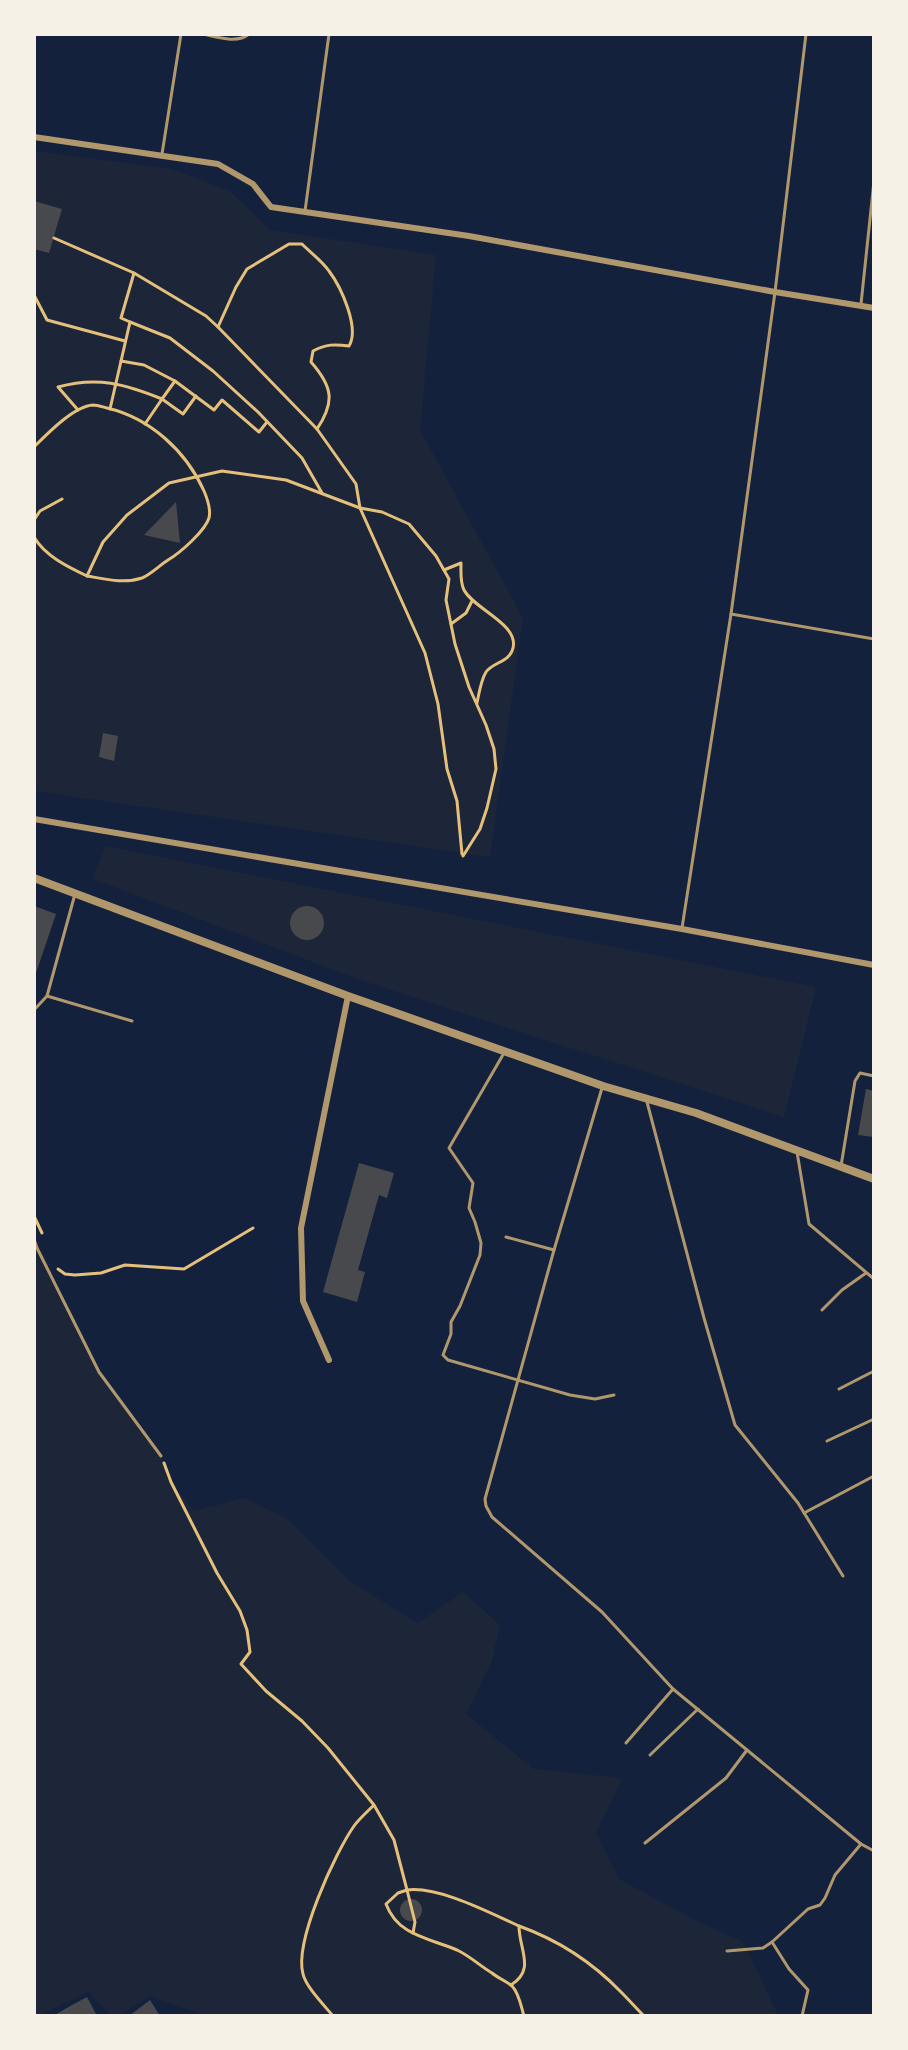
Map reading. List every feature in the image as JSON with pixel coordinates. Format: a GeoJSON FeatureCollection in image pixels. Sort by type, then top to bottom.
{"type":"FeatureCollection","features":[{"type":"Feature","properties":{"kind":"street"},"geometry":{"type":"LineString","coordinates":[[34,137],[218,164],[254,184],[271,207],[469,236],[873,308]]}},
{"type":"Feature","properties":{"kind":"street"},"geometry":{"type":"LineString","coordinates":[[34,819],[682,929],[873,965]]}},
{"type":"Feature","properties":{"kind":"street"},"geometry":{"type":"LineString","coordinates":[[34,878],[348,996],[603,1086],[696,1113],[873,1179]]}},
{"type":"Feature","properties":{"kind":"street"},"geometry":{"type":"LineString","coordinates":[[329,1360],[303,1301],[301,1228],[348,996]]}},
{"type":"Feature","properties":{"kind":"lane"},"geometry":{"type":"LineString","coordinates":[[161,156],[181,34]]}},
{"type":"Feature","properties":{"kind":"lane"},"geometry":{"type":"LineString","coordinates":[[203,34],[237,40],[244,39],[249,34]]}},
{"type":"Feature","properties":{"kind":"lane"},"geometry":{"type":"LineString","coordinates":[[304,213],[329,34]]}},
{"type":"Feature","properties":{"kind":"lane"},"geometry":{"type":"LineString","coordinates":[[682,929],[731,614],[775,292],[806,34]]}},
{"type":"Feature","properties":{"kind":"lane"},"geometry":{"type":"LineString","coordinates":[[861,306],[873,181]]}},
{"type":"Feature","properties":{"kind":"lane"},"geometry":{"type":"LineString","coordinates":[[731,614],[873,639]]}},
{"type":"Feature","properties":{"kind":"lane"},"geometry":{"type":"LineString","coordinates":[[34,1010],[47,996],[76,893]]}},
{"type":"Feature","properties":{"kind":"lane"},"geometry":{"type":"LineString","coordinates":[[47,996],[132,1021]]}},
{"type":"Feature","properties":{"kind":"lane"},"geometry":{"type":"LineString","coordinates":[[505,1051],[449,1148],[473,1183],[469,1208],[481,1243],[480,1255],[471,1282],[451,1322],[451,1334],[443,1355],[448,1360],[570,1395],[595,1399],[614,1395]]}},
{"type":"Feature","properties":{"kind":"lane"},"geometry":{"type":"LineString","coordinates":[[841,1167],[855,1081],[860,1073],[873,1076]]}},
{"type":"Feature","properties":{"kind":"lane"},"geometry":{"type":"LineString","coordinates":[[603,1086],[554,1250],[485,1499],[488,1512],[602,1612],[673,1689],[861,1844],[873,1851]]}},
{"type":"Feature","properties":{"kind":"lane"},"geometry":{"type":"LineString","coordinates":[[646,1097],[704,1318],[735,1425],[804,1513],[843,1576]]}},
{"type":"Feature","properties":{"kind":"lane"},"geometry":{"type":"LineString","coordinates":[[796,1150],[809,1224],[873,1279]]}},
{"type":"Feature","properties":{"kind":"lane"},"geometry":{"type":"LineString","coordinates":[[506,1237],[554,1250]]}},
{"type":"Feature","properties":{"kind":"lane"},"geometry":{"type":"LineString","coordinates":[[34,1239],[99,1372],[161,1456]]}},
{"type":"Feature","properties":{"kind":"lane"},"geometry":{"type":"LineString","coordinates":[[822,1310],[842,1290],[866,1273]]}},
{"type":"Feature","properties":{"kind":"lane"},"geometry":{"type":"LineString","coordinates":[[839,1389],[873,1371]]}},
{"type":"Feature","properties":{"kind":"lane"},"geometry":{"type":"LineString","coordinates":[[827,1441],[873,1419]]}},
{"type":"Feature","properties":{"kind":"lane"},"geometry":{"type":"LineString","coordinates":[[804,1513],[873,1476]]}},
{"type":"Feature","properties":{"kind":"lane"},"geometry":{"type":"LineString","coordinates":[[626,1743],[673,1689]]}},
{"type":"Feature","properties":{"kind":"lane"},"geometry":{"type":"LineString","coordinates":[[650,1755],[698,1709]]}},
{"type":"Feature","properties":{"kind":"lane"},"geometry":{"type":"LineString","coordinates":[[645,1843],[726,1778],[747,1750]]}},
{"type":"Feature","properties":{"kind":"lane"},"geometry":{"type":"LineString","coordinates":[[727,1951],[763,1948],[808,1909],[820,1905],[835,1875],[861,1844]]}},
{"type":"Feature","properties":{"kind":"lane"},"geometry":{"type":"LineString","coordinates":[[772,1942],[789,1969],[808,1990],[802,2016]]}},
{"type":"Feature","properties":{"kind":"path"},"geometry":{"type":"LineString","coordinates":[[54,238],[135,273],[206,316],[317,429],[356,484],[360,508],[425,652],[438,704],[447,769],[457,801],[463,856],[480,829],[487,808],[496,769],[494,749],[455,644],[446,600],[448,579],[429,546],[409,524],[382,512],[360,508],[286,480],[222,471],[169,483],[127,515],[103,542],[87,576]]}},
{"type":"Feature","properties":{"kind":"path"},"geometry":{"type":"LineString","coordinates":[[219,327],[236,287],[247,269],[281,248],[289,244],[302,244],[329,271],[340,290],[353,323],[353,340],[349,346],[325,345],[313,351],[311,362],[320,371],[331,398],[326,416],[317,429]]}},
{"type":"Feature","properties":{"kind":"path"},"geometry":{"type":"LineString","coordinates":[[135,273],[121,318],[170,338],[213,370],[302,458],[322,494]]}},
{"type":"Feature","properties":{"kind":"path"},"geometry":{"type":"LineString","coordinates":[[34,295],[47,320],[125,341]]}},
{"type":"Feature","properties":{"kind":"path"},"geometry":{"type":"LineString","coordinates":[[110,409],[130,322]]}},
{"type":"Feature","properties":{"kind":"path"},"geometry":{"type":"LineString","coordinates":[[121,361],[144,365],[175,381],[214,410],[222,400],[260,432],[267,422]]}},
{"type":"Feature","properties":{"kind":"path"},"geometry":{"type":"LineString","coordinates":[[78,410],[58,387],[79,381],[102,381],[140,390],[162,399],[183,414],[196,396]]}},
{"type":"Feature","properties":{"kind":"path"},"geometry":{"type":"LineString","coordinates":[[144,424],[175,381]]}},
{"type":"Feature","properties":{"kind":"path"},"geometry":{"type":"LineString","coordinates":[[34,447],[51,430],[78,410],[93,405],[120,411],[167,439],[197,476],[207,498],[209,517],[202,530],[174,557],[143,578],[125,581],[87,576],[65,566],[39,545],[34,537]]}},
{"type":"Feature","properties":{"kind":"path"},"geometry":{"type":"LineString","coordinates":[[34,520],[40,511],[62,499]]}},
{"type":"Feature","properties":{"kind":"path"},"geometry":{"type":"LineString","coordinates":[[444,570],[460,563],[464,591],[472,601],[506,627],[513,638],[510,654],[487,670],[477,704]]}},
{"type":"Feature","properties":{"kind":"path"},"geometry":{"type":"LineString","coordinates":[[451,624],[466,614],[472,601]]}},
{"type":"Feature","properties":{"kind":"path"},"geometry":{"type":"LineString","coordinates":[[34,1216],[44,1236]]}},
{"type":"Feature","properties":{"kind":"path"},"geometry":{"type":"LineString","coordinates":[[55,1261],[58,1270],[65,1274],[75,1275],[101,1273],[125,1265],[184,1269],[253,1228]]}},
{"type":"Feature","properties":{"kind":"path"},"geometry":{"type":"LineString","coordinates":[[161,1456],[171,1482],[217,1573],[240,1611],[250,1652],[241,1664],[266,1691],[302,1721],[328,1748],[374,1805],[394,1840],[416,1922],[413,1933]]}},
{"type":"Feature","properties":{"kind":"path"},"geometry":{"type":"LineString","coordinates":[[333,2016],[316,1996],[303,1974],[303,1945],[309,1922],[337,1856],[355,1825],[374,1805]]}},
{"type":"Feature","properties":{"kind":"path"},"geometry":{"type":"LineString","coordinates":[[524,2016],[517,1994],[511,1985],[457,1950],[413,1933],[394,1919],[386,1904],[398,1893],[423,1889],[470,1903],[563,1945],[582,1958],[621,1992],[644,2016]]}},
{"type":"Feature","properties":{"kind":"path"},"geometry":{"type":"LineString","coordinates":[[511,1985],[520,1979],[525,1971],[519,1926]]}},
{"type":"Feature","properties":{"kind":"shaded area"},"geometry":{"type":"Polygon","coordinates":[[[35,151],[172,169],[230,191],[270,230],[436,255],[420,430],[523,618],[490,857],[35,791],[35,151]]]}},
{"type":"Feature","properties":{"kind":"shaded area"},"geometry":{"type":"Polygon","coordinates":[[[105,846],[816,987],[784,1117],[363,981],[93,879],[105,846]]]}},
{"type":"Feature","properties":{"kind":"shaded area"},"geometry":{"type":"Polygon","coordinates":[[[34,1239],[99,1372],[161,1456],[171,1482],[194,1511],[244,1498],[288,1519],[351,1582],[418,1623],[463,1592],[500,1625],[492,1661],[466,1714],[534,1769],[622,1778],[596,1833],[619,1879],[697,1921],[743,1942],[778,2015],[199,2016],[194,2012],[150,1996],[120,2015],[111,2016],[89,1992],[35,2015],[34,1239]]]}},
{"type":"Feature","properties":{"kind":"building"},"geometry":{"type":"Polygon","coordinates":[[[34,201],[62,209],[49,253],[34,249],[34,201]]]}},
{"type":"Feature","properties":{"kind":"building"},"geometry":{"type":"Polygon","coordinates":[[[176,502],[180,543],[144,535],[176,502]]]}},
{"type":"Feature","properties":{"kind":"building"},"geometry":{"type":"Polygon","coordinates":[[[103,733],[118,736],[114,761],[99,757],[103,733]]]}},
{"type":"Feature","properties":{"kind":"building"},"geometry":{"type":"Polygon","coordinates":[[[34,906],[56,914],[35,976],[34,976],[34,906]]]}},
{"type":"Feature","properties":{"kind":"building"},"geometry":{"type":"Polygon","coordinates":[[[307,906],[319,911],[324,923],[319,935],[307,940],[295,935],[290,923],[295,911],[307,906]]]}},
{"type":"Feature","properties":{"kind":"building"},"geometry":{"type":"Polygon","coordinates":[[[866,1089],[874,1091],[874,1137],[858,1135],[866,1089]]]}},
{"type":"Feature","properties":{"kind":"building"},"geometry":{"type":"Polygon","coordinates":[[[359,1163],[394,1173],[387,1198],[379,1195],[358,1270],[365,1272],[357,1302],[323,1292],[359,1163]]]}},
{"type":"Feature","properties":{"kind":"building"},"geometry":{"type":"Polygon","coordinates":[[[411,1899],[421,1906],[422,1910],[415,1920],[411,1921],[401,1914],[400,1910],[407,1900],[411,1899]]]}},
{"type":"Feature","properties":{"kind":"building"},"geometry":{"type":"Polygon","coordinates":[[[87,1997],[97,2016],[53,2016],[72,2005],[87,1997]]]}},
{"type":"Feature","properties":{"kind":"building"},"geometry":{"type":"Polygon","coordinates":[[[150,2000],[160,2016],[129,2016],[150,2000]]]}}]}
